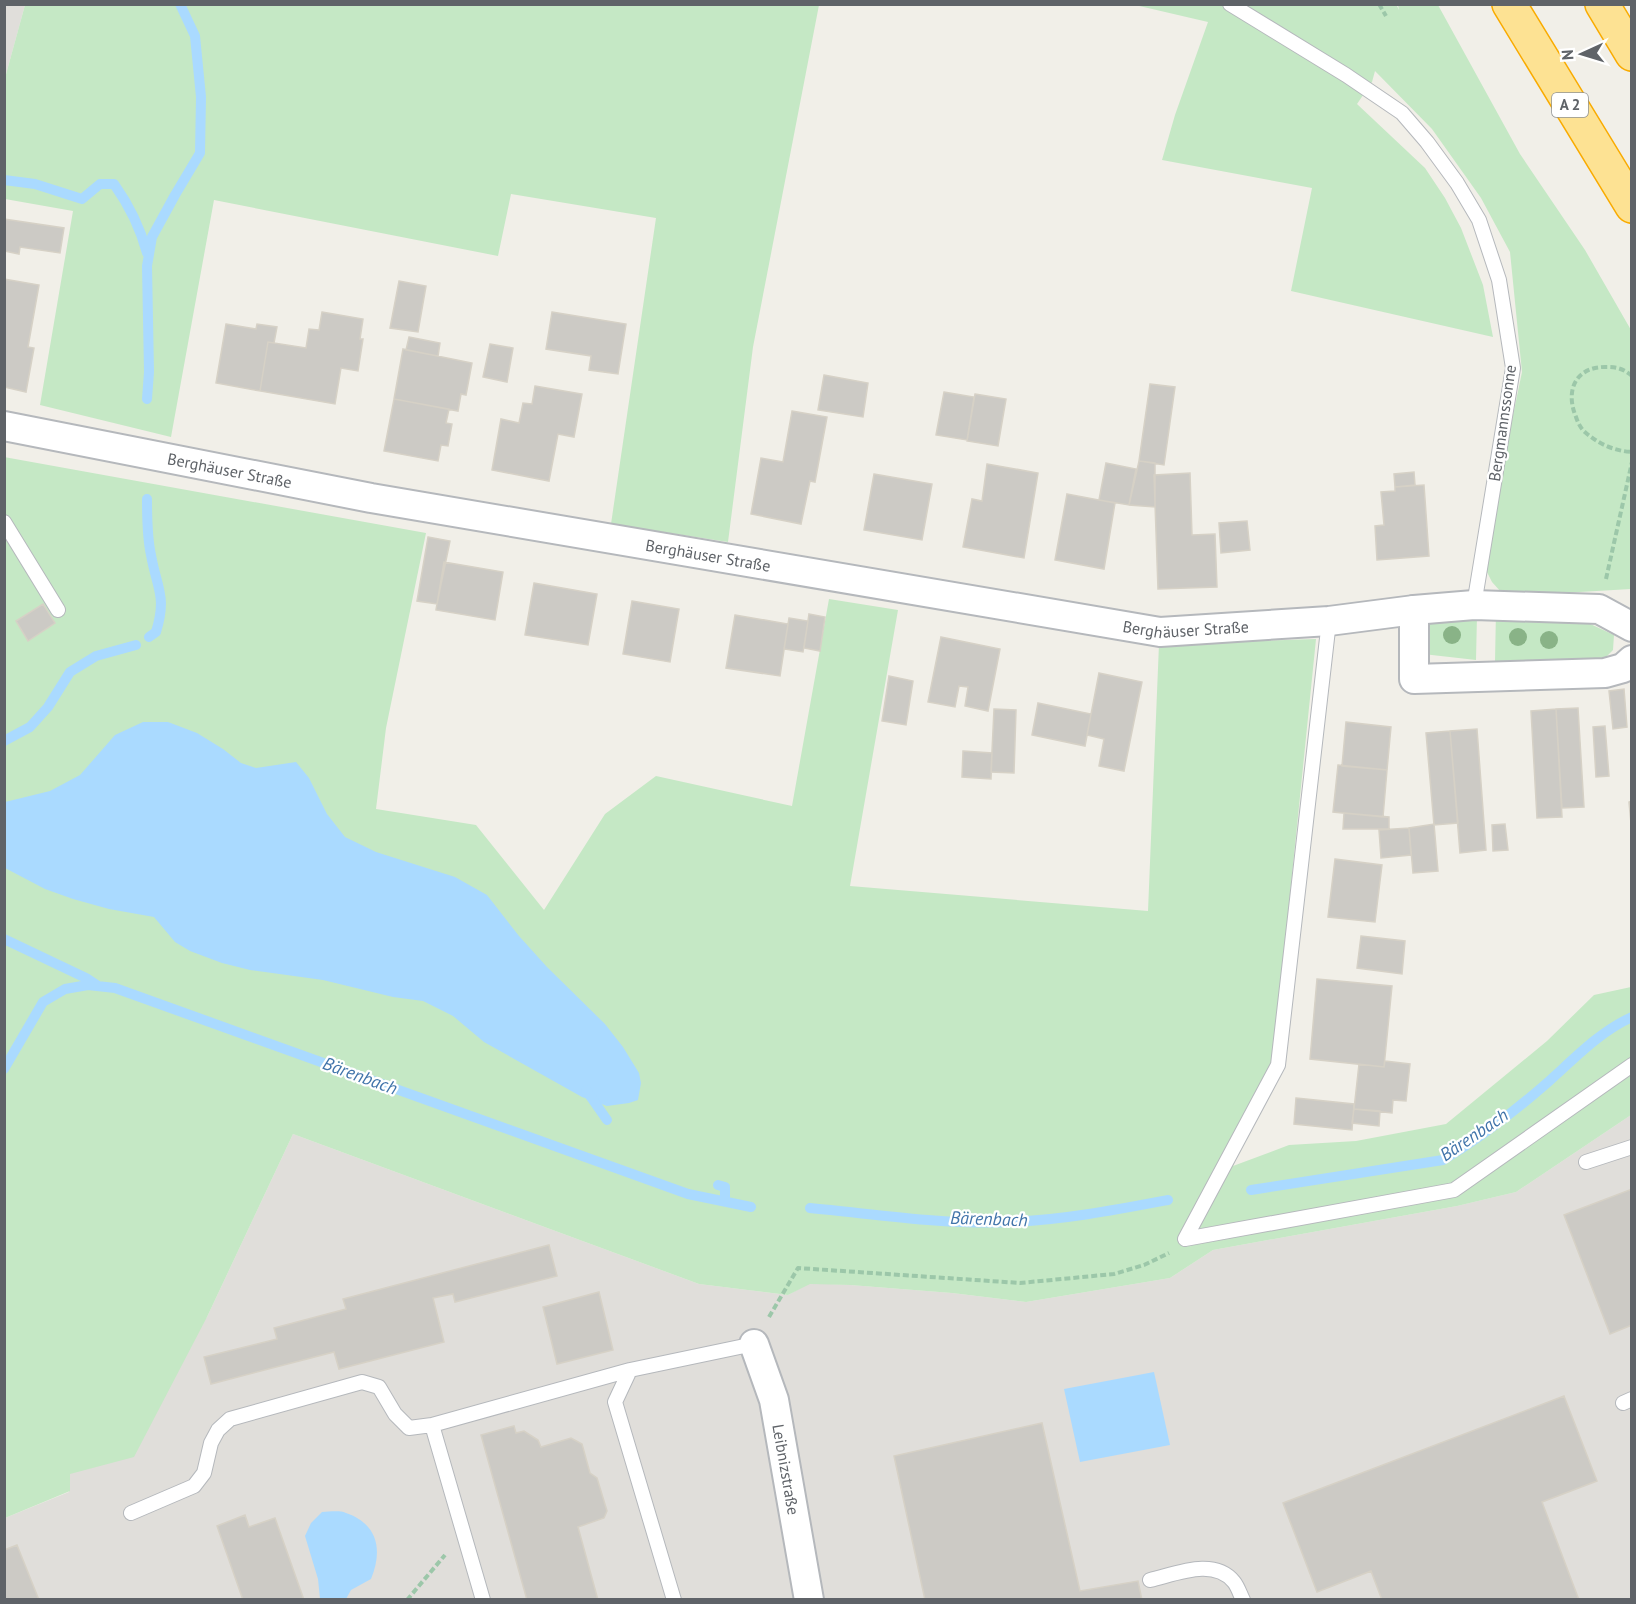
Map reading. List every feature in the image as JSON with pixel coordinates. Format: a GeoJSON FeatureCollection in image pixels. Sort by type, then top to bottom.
{"type":"FeatureCollection","features":[{"type":"Feature","properties":{"kind":"highway","name":"A 2"},"geometry":{"type":"LineString","coordinates":[[1509,4],[1632,206]]}},
{"type":"Feature","properties":{"kind":"highway"},"geometry":{"type":"LineString","coordinates":[[1602,4],[1632,54]]}},
{"type":"Feature","properties":{"kind":"street","name":"Berghäuser Straße"},"geometry":{"type":"LineString","coordinates":[[4,426],[371,498],[1160,632],[1329,621],[1473,605],[1599,609],[1632,627]]}},
{"type":"Feature","properties":{"kind":"street"},"geometry":{"type":"LineString","coordinates":[[1414,610],[1414,679],[1605,673],[1623,668],[1632,660]]}},
{"type":"Feature","properties":{"kind":"street","name":"Leibnizstraße"},"geometry":{"type":"LineString","coordinates":[[754,1344],[774,1400],[809,1599]]}},
{"type":"Feature","properties":{"kind":"lane","name":"Bergmannssonne"},"geometry":{"type":"LineString","coordinates":[[1230,4],[1346,75],[1402,113],[1457,183],[1479,220],[1499,280],[1513,368],[1473,605]]}},
{"type":"Feature","properties":{"kind":"lane"},"geometry":{"type":"LineString","coordinates":[[4,522],[58,610]]}},
{"type":"Feature","properties":{"kind":"lane"},"geometry":{"type":"LineString","coordinates":[[1185,1239],[1278,1065],[1329,621]]}},
{"type":"Feature","properties":{"kind":"lane"},"geometry":{"type":"LineString","coordinates":[[1185,1239],[1454,1190],[1632,1065]]}},
{"type":"Feature","properties":{"kind":"lane"},"geometry":{"type":"LineString","coordinates":[[1586,1162],[1632,1147]]}},
{"type":"Feature","properties":{"kind":"lane"},"geometry":{"type":"LineString","coordinates":[[131,1513],[194,1486],[204,1473],[211,1443],[218,1430],[230,1419],[362,1382],[379,1387],[395,1414],[410,1428],[432,1425],[630,1370],[754,1344]]}},
{"type":"Feature","properties":{"kind":"lane"},"geometry":{"type":"LineString","coordinates":[[630,1370],[615,1402],[674,1599]]}},
{"type":"Feature","properties":{"kind":"lane"},"geometry":{"type":"LineString","coordinates":[[432,1425],[483,1599]]}},
{"type":"Feature","properties":{"kind":"lane"},"geometry":{"type":"LineString","coordinates":[[1150,1580],[1208,1568],[1221,1571],[1235,1583],[1243,1599]]}},
{"type":"Feature","properties":{"kind":"path"},"geometry":{"type":"LineString","coordinates":[[1379,4],[1386,16]]}},
{"type":"Feature","properties":{"kind":"path"},"geometry":{"type":"LineString","coordinates":[[1632,376],[1624,370],[1600,366],[1585,371],[1576,380],[1571,394],[1572,407],[1584,432],[1608,447],[1632,453]]}},
{"type":"Feature","properties":{"kind":"path"},"geometry":{"type":"LineString","coordinates":[[1599,609],[1632,462]]}},
{"type":"Feature","properties":{"kind":"path"},"geometry":{"type":"LineString","coordinates":[[754,1344],[798,1268],[1020,1283],[1114,1274],[1165,1256],[1185,1239]]}},
{"type":"Feature","properties":{"kind":"path"},"geometry":{"type":"LineString","coordinates":[[407,1599],[463,1534]]}},
{"type":"Feature","properties":{"kind":"shaded area"},"geometry":{"type":"Polygon","coordinates":[[[5,5],[25,5],[5,78],[5,5]]]}},
{"type":"Feature","properties":{"kind":"shaded area"},"geometry":{"type":"Polygon","coordinates":[[[1631,1115],[1631,1599],[5,1600],[5,1518],[69,1492],[69,1474],[207,1317],[293,1134],[699,1284],[788,1295],[810,1283],[850,1285],[952,1293],[1026,1302],[1170,1278],[1213,1250],[1457,1206],[1516,1192],[1631,1115]]]}},
{"type":"Feature","properties":{"kind":"green space"},"geometry":{"type":"Polygon","coordinates":[[[1396,4],[1399,10],[1398,5],[1438,5],[1520,154],[1585,250],[1631,330],[1631,589],[1528,595],[1501,592],[1492,582],[1485,568],[1498,487],[1522,372],[1510,252],[1481,198],[1432,129],[1375,71],[1372,82],[1357,104],[1425,168],[1445,198],[1461,228],[1483,285],[1493,337],[1291,291],[1312,188],[1162,160],[1175,115],[1208,22],[1135,5],[1396,4]]]}},
{"type":"Feature","properties":{"kind":"green space"},"geometry":{"type":"Polygon","coordinates":[[[25,5],[819,5],[753,347],[728,542],[611,524],[656,218],[511,194],[498,256],[214,200],[171,437],[40,405],[73,211],[5,199],[5,78],[25,5]]]}},
{"type":"Feature","properties":{"kind":"green space"},"geometry":{"type":"Polygon","coordinates":[[[4,457],[426,533],[386,728],[376,809],[476,825],[544,910],[605,814],[656,776],[792,806],[829,599],[898,610],[850,886],[1148,911],[1159,644],[1316,639],[1273,1062],[1233,1166],[1289,1145],[1356,1141],[1446,1124],[1547,1041],[1594,995],[1631,987],[1631,1115],[1516,1192],[1457,1206],[1213,1250],[1170,1278],[1026,1302],[952,1293],[850,1285],[810,1284],[788,1295],[699,1284],[293,1134],[207,1317],[134,1457],[70,1474],[70,1491],[5,1518],[4,457]]]}},
{"type":"Feature","properties":{"kind":"green space"},"geometry":{"type":"Polygon","coordinates":[[[1496,611],[1586,622],[1614,635],[1613,650],[1603,660],[1593,665],[1495,661],[1496,611]]]}},
{"type":"Feature","properties":{"kind":"green space"},"geometry":{"type":"Polygon","coordinates":[[[1477,615],[1476,660],[1423,654],[1426,619],[1477,615]]]}},
{"type":"Feature","properties":{"kind":"water"},"geometry":{"type":"Polygon","coordinates":[[[143,722],[168,722],[197,733],[241,763],[256,768],[296,762],[309,778],[327,814],[345,837],[376,852],[455,877],[487,895],[519,936],[605,1024],[623,1047],[639,1073],[641,1083],[638,1100],[607,1106],[582,1097],[484,1042],[453,1016],[423,1001],[393,997],[323,980],[250,970],[222,963],[190,951],[175,942],[154,917],[109,909],[73,899],[45,889],[5,868],[5,802],[50,791],[80,775],[115,735],[143,722]]]}},
{"type":"Feature","properties":{"kind":"water"},"geometry":{"type":"Polygon","coordinates":[[[1154,1372],[1170,1445],[1080,1462],[1064,1389],[1154,1372]]]}},
{"type":"Feature","properties":{"kind":"water"},"geometry":{"type":"Polygon","coordinates":[[[322,1512],[346,1513],[357,1518],[371,1531],[375,1539],[377,1558],[371,1579],[351,1590],[346,1599],[320,1599],[318,1579],[305,1536],[311,1523],[322,1512]]]}},
{"type":"Feature","properties":{"kind":"building"},"geometry":{"type":"Polygon","coordinates":[[[4,219],[64,228],[60,253],[20,247],[19,254],[4,251],[4,219]]]}},
{"type":"Feature","properties":{"kind":"building"},"geometry":{"type":"Polygon","coordinates":[[[4,279],[39,285],[28,347],[34,348],[26,392],[4,387],[4,279]]]}},
{"type":"Feature","properties":{"kind":"building"},"geometry":{"type":"Polygon","coordinates":[[[399,281],[426,286],[418,332],[390,328],[399,281]]]}},
{"type":"Feature","properties":{"kind":"building"},"geometry":{"type":"Polygon","coordinates":[[[322,312],[363,319],[360,339],[363,339],[358,371],[341,368],[335,404],[260,391],[268,342],[306,348],[309,329],[319,330],[322,312]]]}},
{"type":"Feature","properties":{"kind":"building"},"geometry":{"type":"Polygon","coordinates":[[[552,312],[626,324],[618,374],[589,370],[591,356],[546,349],[552,312]]]}},
{"type":"Feature","properties":{"kind":"building"},"geometry":{"type":"Polygon","coordinates":[[[226,324],[256,329],[257,324],[277,327],[274,343],[268,342],[260,391],[216,383],[226,324]]]}},
{"type":"Feature","properties":{"kind":"building"},"geometry":{"type":"Polygon","coordinates":[[[409,337],[440,343],[438,356],[406,350],[409,337]]]}},
{"type":"Feature","properties":{"kind":"building"},"geometry":{"type":"Polygon","coordinates":[[[490,344],[513,348],[507,382],[483,377],[490,344]]]}},
{"type":"Feature","properties":{"kind":"building"},"geometry":{"type":"Polygon","coordinates":[[[403,349],[472,363],[466,395],[461,394],[458,411],[394,399],[403,349]]]}},
{"type":"Feature","properties":{"kind":"building"},"geometry":{"type":"Polygon","coordinates":[[[824,375],[868,383],[863,417],[818,410],[824,375]]]}},
{"type":"Feature","properties":{"kind":"building"},"geometry":{"type":"Polygon","coordinates":[[[1150,384],[1175,387],[1164,465],[1139,461],[1150,384]]]}},
{"type":"Feature","properties":{"kind":"building"},"geometry":{"type":"Polygon","coordinates":[[[535,386],[582,394],[574,437],[558,434],[549,481],[492,470],[501,419],[519,423],[523,403],[532,404],[535,386]]]}},
{"type":"Feature","properties":{"kind":"building"},"geometry":{"type":"Polygon","coordinates":[[[944,392],[974,397],[967,440],[936,435],[944,392]]]}},
{"type":"Feature","properties":{"kind":"building"},"geometry":{"type":"Polygon","coordinates":[[[975,394],[1006,399],[998,446],[967,441],[975,394]]]}},
{"type":"Feature","properties":{"kind":"building"},"geometry":{"type":"Polygon","coordinates":[[[394,399],[449,409],[446,423],[452,424],[448,446],[441,445],[438,461],[384,451],[394,399]]]}},
{"type":"Feature","properties":{"kind":"building"},"geometry":{"type":"Polygon","coordinates":[[[792,411],[827,417],[815,482],[810,481],[801,524],[751,514],[761,458],[783,462],[792,411]]]}},
{"type":"Feature","properties":{"kind":"building"},"geometry":{"type":"Polygon","coordinates":[[[1139,461],[1155,463],[1155,507],[1129,505],[1139,461]]]}},
{"type":"Feature","properties":{"kind":"building"},"geometry":{"type":"Polygon","coordinates":[[[1106,463],[1136,469],[1129,505],[1099,500],[1106,463]]]}},
{"type":"Feature","properties":{"kind":"building"},"geometry":{"type":"Polygon","coordinates":[[[987,464],[1038,473],[1024,558],[963,547],[972,499],[982,501],[987,464]]]}},
{"type":"Feature","properties":{"kind":"building"},"geometry":{"type":"Polygon","coordinates":[[[1414,472],[1415,485],[1395,487],[1394,474],[1414,472]]]}},
{"type":"Feature","properties":{"kind":"building"},"geometry":{"type":"Polygon","coordinates":[[[1190,473],[1192,535],[1215,534],[1217,587],[1158,589],[1154,475],[1190,473]]]}},
{"type":"Feature","properties":{"kind":"building"},"geometry":{"type":"Polygon","coordinates":[[[874,474],[932,484],[922,540],[864,530],[874,474]]]}},
{"type":"Feature","properties":{"kind":"building"},"geometry":{"type":"Polygon","coordinates":[[[1424,485],[1429,556],[1377,560],[1375,526],[1384,525],[1381,492],[1395,491],[1395,487],[1424,485]]]}},
{"type":"Feature","properties":{"kind":"building"},"geometry":{"type":"Polygon","coordinates":[[[1067,494],[1115,503],[1104,569],[1055,560],[1067,494]]]}},
{"type":"Feature","properties":{"kind":"building"},"geometry":{"type":"Polygon","coordinates":[[[1247,521],[1250,550],[1221,553],[1219,523],[1247,521]]]}},
{"type":"Feature","properties":{"kind":"building"},"geometry":{"type":"Polygon","coordinates":[[[428,537],[450,541],[437,604],[417,601],[428,537]]]}},
{"type":"Feature","properties":{"kind":"building"},"geometry":{"type":"Polygon","coordinates":[[[444,562],[503,572],[495,620],[436,610],[444,562]]]}},
{"type":"Feature","properties":{"kind":"building"},"geometry":{"type":"Polygon","coordinates":[[[534,583],[597,594],[588,645],[525,635],[534,583]]]}},
{"type":"Feature","properties":{"kind":"building"},"geometry":{"type":"Polygon","coordinates":[[[632,601],[679,609],[670,662],[623,654],[632,601]]]}},
{"type":"Feature","properties":{"kind":"building"},"geometry":{"type":"Polygon","coordinates":[[[43,604],[55,623],[28,641],[16,621],[43,604]]]}},
{"type":"Feature","properties":{"kind":"building"},"geometry":{"type":"Polygon","coordinates":[[[809,614],[825,617],[820,651],[804,648],[809,614]]]}},
{"type":"Feature","properties":{"kind":"building"},"geometry":{"type":"Polygon","coordinates":[[[735,615],[788,624],[780,676],[726,668],[735,615]]]}},
{"type":"Feature","properties":{"kind":"building"},"geometry":{"type":"Polygon","coordinates":[[[789,618],[808,621],[803,652],[784,649],[789,618]]]}},
{"type":"Feature","properties":{"kind":"building"},"geometry":{"type":"Polygon","coordinates":[[[941,637],[1000,649],[988,711],[965,706],[968,687],[959,686],[955,707],[928,702],[941,637]]]}},
{"type":"Feature","properties":{"kind":"building"},"geometry":{"type":"Polygon","coordinates":[[[1099,673],[1142,682],[1124,771],[1099,766],[1104,739],[1087,735],[1099,673]]]}},
{"type":"Feature","properties":{"kind":"building"},"geometry":{"type":"Polygon","coordinates":[[[889,676],[913,681],[906,725],[882,721],[889,676]]]}},
{"type":"Feature","properties":{"kind":"building"},"geometry":{"type":"Polygon","coordinates":[[[1624,689],[1627,727],[1613,729],[1609,691],[1624,689]]]}},
{"type":"Feature","properties":{"kind":"building"},"geometry":{"type":"Polygon","coordinates":[[[1038,703],[1091,714],[1085,746],[1032,735],[1038,703]]]}},
{"type":"Feature","properties":{"kind":"building"},"geometry":{"type":"Polygon","coordinates":[[[1578,708],[1584,807],[1562,808],[1556,709],[1578,708]]]}},
{"type":"Feature","properties":{"kind":"building"},"geometry":{"type":"Polygon","coordinates":[[[994,709],[1016,710],[1014,773],[991,772],[994,709]]]}},
{"type":"Feature","properties":{"kind":"building"},"geometry":{"type":"Polygon","coordinates":[[[1556,709],[1562,817],[1537,818],[1531,711],[1556,709]]]}},
{"type":"Feature","properties":{"kind":"building"},"geometry":{"type":"Polygon","coordinates":[[[1346,722],[1391,727],[1387,770],[1342,766],[1346,722]]]}},
{"type":"Feature","properties":{"kind":"building"},"geometry":{"type":"Polygon","coordinates":[[[1605,726],[1609,776],[1596,777],[1593,727],[1605,726]]]}},
{"type":"Feature","properties":{"kind":"building"},"geometry":{"type":"Polygon","coordinates":[[[1477,729],[1486,850],[1460,853],[1450,731],[1477,729]]]}},
{"type":"Feature","properties":{"kind":"building"},"geometry":{"type":"Polygon","coordinates":[[[1450,731],[1458,823],[1434,825],[1426,733],[1450,731]]]}},
{"type":"Feature","properties":{"kind":"building"},"geometry":{"type":"Polygon","coordinates":[[[963,751],[992,753],[991,779],[962,777],[963,751]]]}},
{"type":"Feature","properties":{"kind":"building"},"geometry":{"type":"Polygon","coordinates":[[[1338,765],[1387,770],[1383,817],[1333,812],[1338,765]]]}},
{"type":"Feature","properties":{"kind":"building"},"geometry":{"type":"Polygon","coordinates":[[[1632,801],[1632,834],[1629,802],[1632,801]]]}},
{"type":"Feature","properties":{"kind":"building"},"geometry":{"type":"Polygon","coordinates":[[[1344,813],[1389,817],[1389,829],[1343,829],[1344,813]]]}},
{"type":"Feature","properties":{"kind":"building"},"geometry":{"type":"Polygon","coordinates":[[[1434,824],[1438,871],[1413,873],[1409,828],[1434,824]]]}},
{"type":"Feature","properties":{"kind":"building"},"geometry":{"type":"Polygon","coordinates":[[[1505,824],[1508,850],[1493,851],[1492,825],[1505,824]]]}},
{"type":"Feature","properties":{"kind":"building"},"geometry":{"type":"Polygon","coordinates":[[[1409,828],[1411,855],[1381,858],[1379,830],[1409,828]]]}},
{"type":"Feature","properties":{"kind":"building"},"geometry":{"type":"Polygon","coordinates":[[[1335,859],[1382,865],[1375,922],[1328,917],[1335,859]]]}},
{"type":"Feature","properties":{"kind":"building"},"geometry":{"type":"Polygon","coordinates":[[[1361,936],[1405,941],[1402,974],[1357,968],[1361,936]]]}},
{"type":"Feature","properties":{"kind":"building"},"geometry":{"type":"Polygon","coordinates":[[[1317,979],[1392,986],[1384,1067],[1310,1059],[1317,979]]]}},
{"type":"Feature","properties":{"kind":"building"},"geometry":{"type":"Polygon","coordinates":[[[1385,1061],[1410,1064],[1406,1101],[1393,1100],[1392,1113],[1354,1109],[1359,1064],[1384,1067],[1385,1061]]]}},
{"type":"Feature","properties":{"kind":"building"},"geometry":{"type":"Polygon","coordinates":[[[1296,1098],[1354,1104],[1352,1130],[1294,1124],[1296,1098]]]}},
{"type":"Feature","properties":{"kind":"building"},"geometry":{"type":"Polygon","coordinates":[[[1354,1109],[1380,1111],[1379,1126],[1352,1123],[1354,1109]]]}},
{"type":"Feature","properties":{"kind":"building"},"geometry":{"type":"Polygon","coordinates":[[[1632,1189],[1632,1325],[1610,1334],[1564,1215],[1632,1189]]]}},
{"type":"Feature","properties":{"kind":"building"},"geometry":{"type":"Polygon","coordinates":[[[549,1245],[557,1276],[455,1302],[453,1294],[433,1298],[444,1342],[339,1369],[334,1352],[211,1384],[204,1357],[277,1339],[274,1328],[346,1309],[343,1299],[549,1245]]]}},
{"type":"Feature","properties":{"kind":"building"},"geometry":{"type":"Polygon","coordinates":[[[599,1292],[613,1350],[557,1364],[543,1307],[599,1292]]]}},
{"type":"Feature","properties":{"kind":"building"},"geometry":{"type":"Polygon","coordinates":[[[1564,1396],[1597,1481],[1542,1502],[1579,1600],[1382,1600],[1371,1571],[1317,1592],[1283,1503],[1564,1396]]]}},
{"type":"Feature","properties":{"kind":"building"},"geometry":{"type":"Polygon","coordinates":[[[1042,1423],[1080,1591],[1138,1581],[1142,1600],[925,1600],[894,1456],[1042,1423]]]}},
{"type":"Feature","properties":{"kind":"building"},"geometry":{"type":"Polygon","coordinates":[[[514,1426],[516,1433],[524,1431],[538,1440],[541,1447],[571,1438],[582,1444],[590,1473],[597,1478],[607,1511],[604,1518],[578,1527],[598,1600],[527,1600],[481,1435],[514,1426]]]}},
{"type":"Feature","properties":{"kind":"building"},"geometry":{"type":"Polygon","coordinates":[[[245,1515],[249,1527],[275,1518],[304,1600],[243,1600],[217,1526],[245,1515]]]}},
{"type":"Feature","properties":{"kind":"building"},"geometry":{"type":"Polygon","coordinates":[[[17,1545],[39,1600],[4,1600],[4,1550],[17,1545]]]}},
{"type":"Feature","properties":{"kind":"waterway"},"geometry":{"type":"LineString","coordinates":[[147,399],[149,372],[147,266],[152,237],[200,153],[201,97],[195,36],[180,4]]}},
{"type":"Feature","properties":{"kind":"waterway"},"geometry":{"type":"LineString","coordinates":[[4,180],[35,184],[82,199],[100,184],[114,184],[134,217],[147,253]]}},
{"type":"Feature","properties":{"kind":"waterway"},"geometry":{"type":"LineString","coordinates":[[147,499],[149,541],[161,601],[156,632],[149,637]]}},
{"type":"Feature","properties":{"kind":"waterway"},"geometry":{"type":"LineString","coordinates":[[4,741],[30,727],[48,707],[70,672],[96,656],[136,645]]}},
{"type":"Feature","properties":{"kind":"waterway"},"geometry":{"type":"LineString","coordinates":[[4,939],[98,986]]}},
{"type":"Feature","properties":{"kind":"waterway","name":"Bärenbach"},"geometry":{"type":"LineString","coordinates":[[4,1069],[43,1002],[65,989],[88,985],[115,988],[688,1194],[751,1207]]}},
{"type":"Feature","properties":{"kind":"waterway","name":"Bärenbach"},"geometry":{"type":"LineString","coordinates":[[1251,1190],[1443,1160],[1510,1114],[1598,1038],[1632,1017]]}},
{"type":"Feature","properties":{"kind":"waterway"},"geometry":{"type":"LineString","coordinates":[[586,1090],[607,1120]]}},
{"type":"Feature","properties":{"kind":"waterway"},"geometry":{"type":"LineString","coordinates":[[718,1185],[725,1187],[725,1201]]}},
{"type":"Feature","properties":{"kind":"waterway","name":"Bärenbach"},"geometry":{"type":"LineString","coordinates":[[810,1208],[985,1223],[1069,1217],[1168,1200]]}}]}
